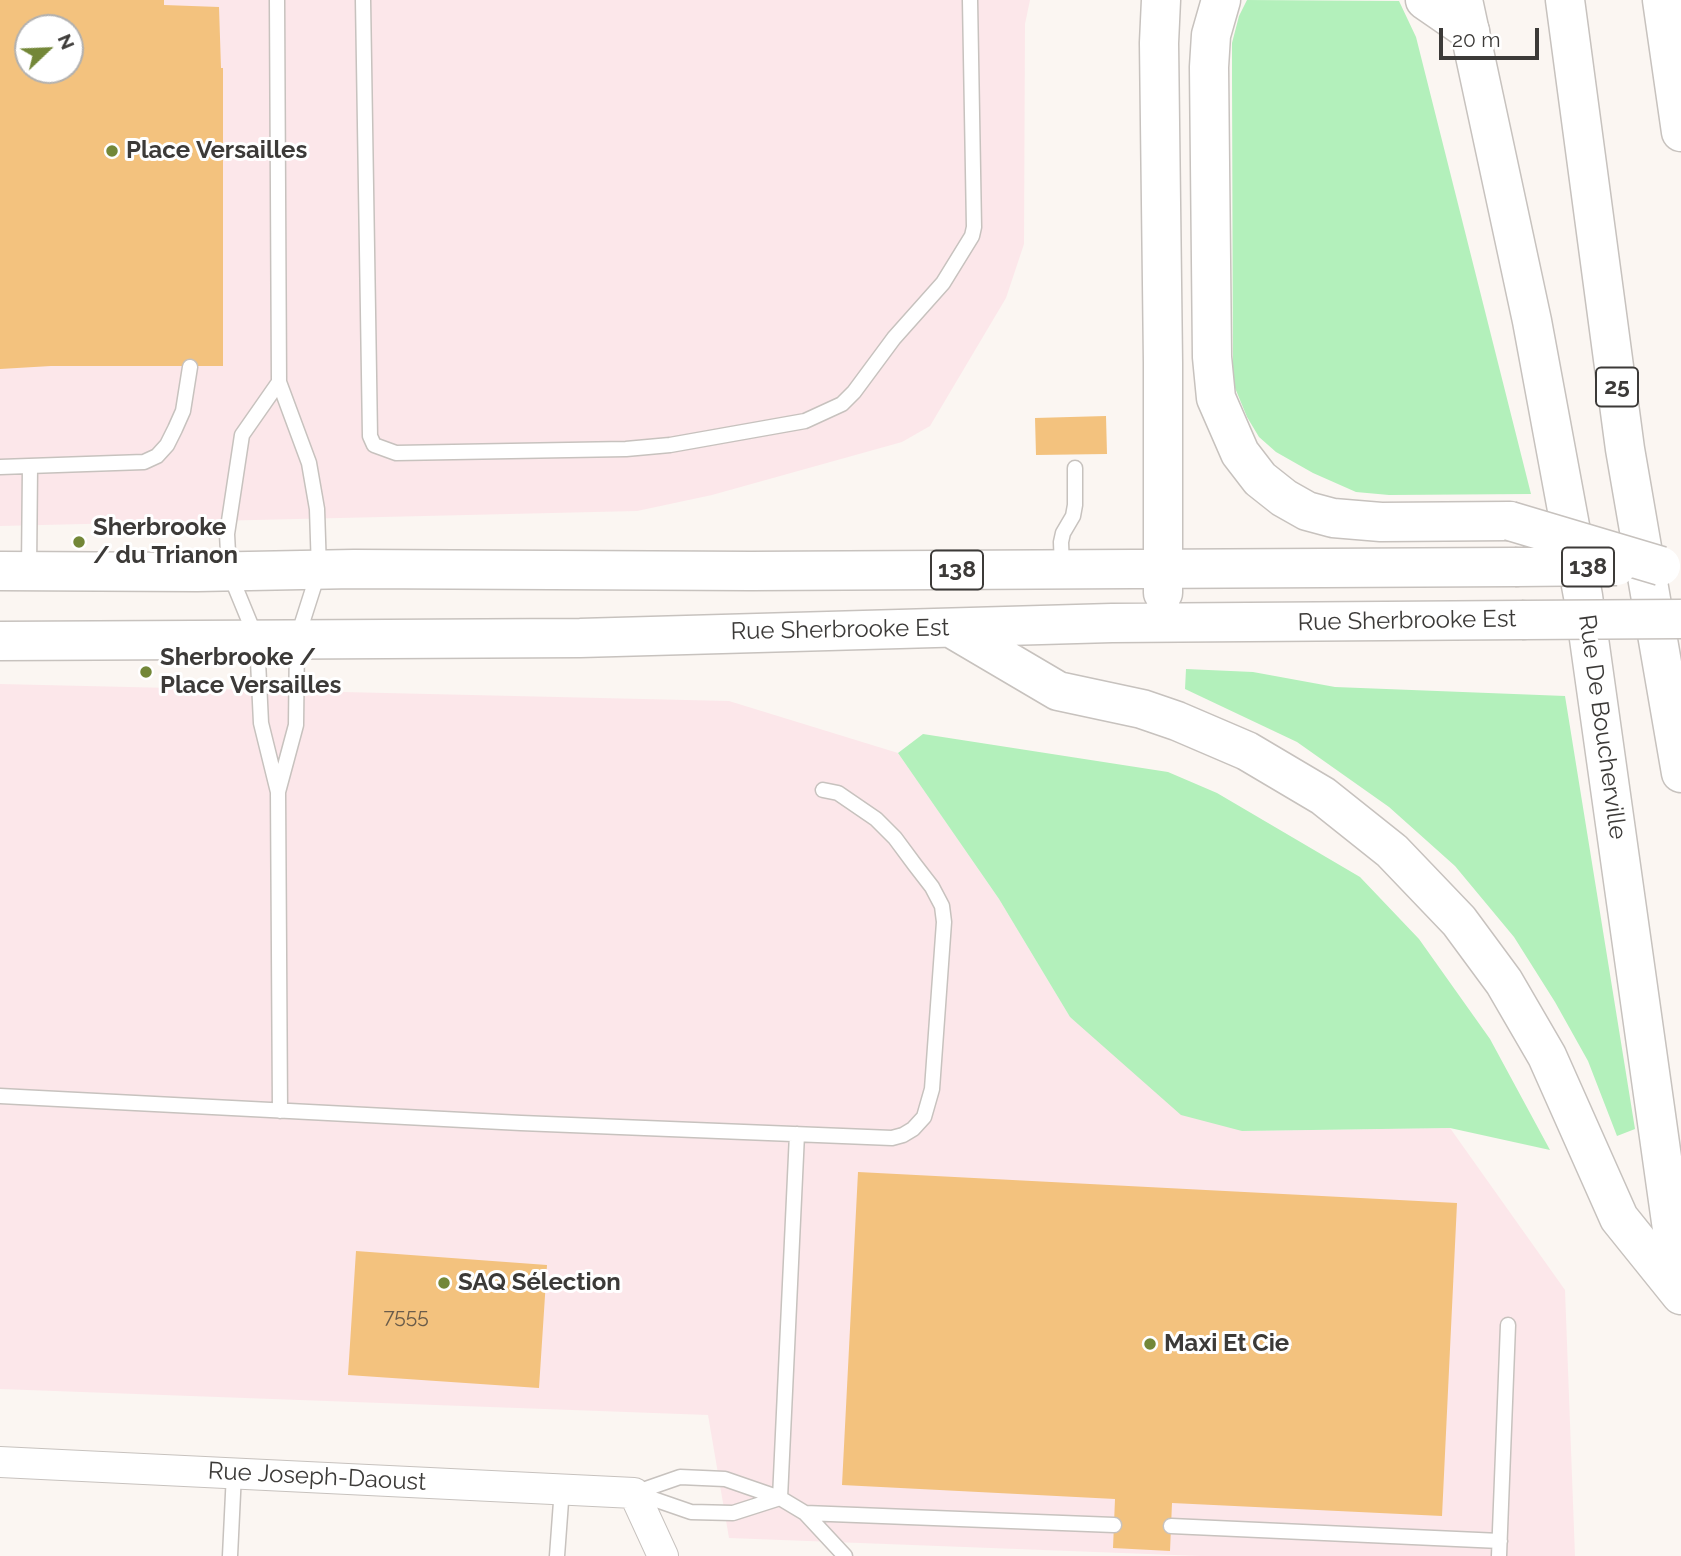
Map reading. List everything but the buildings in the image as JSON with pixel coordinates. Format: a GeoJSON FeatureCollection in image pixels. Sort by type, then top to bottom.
{"type":"FeatureCollection","features":[{"type":"Feature","properties":{"kind":"main road"},"geometry":{"type":"LineString","coordinates":[[1161,0],[1158,43],[1163,363],[1163,623]]}},
{"type":"Feature","properties":{"kind":"main road"},"geometry":{"type":"LineString","coordinates":[[1221,0],[1211,35],[1209,67],[1212,357],[1216,398],[1240,453],[1260,479],[1284,498],[1307,511],[1333,518],[1381,522],[1510,521],[1671,566]]}},
{"type":"Feature","properties":{"kind":"main road"},"geometry":{"type":"LineString","coordinates":[[1425,0],[1467,15]]}},
{"type":"Feature","properties":{"kind":"main road","name":"25"},"geometry":{"type":"LineString","coordinates":[[1565,0],[1625,449],[1681,773]]}},
{"type":"Feature","properties":{"kind":"main road"},"geometry":{"type":"LineString","coordinates":[[1662,0],[1681,132]]}},
{"type":"Feature","properties":{"kind":"main road","name":"Rue De Boucherville"},"geometry":{"type":"LineString","coordinates":[[1467,15],[1532,321],[1578,570],[1609,770],[1681,1294]]}},
{"type":"Feature","properties":{"kind":"main road","name":"138"},"geometry":{"type":"LineString","coordinates":[[14,572],[1671,566]]}},
{"type":"Feature","properties":{"kind":"main road","name":"Rue Sherbrooke Est"},"geometry":{"type":"LineString","coordinates":[[0,641],[580,638],[1163,623],[1681,619]]}},
{"type":"Feature","properties":{"kind":"main road"},"geometry":{"type":"LineString","coordinates":[[1605,620],[1681,643]]}},
{"type":"Feature","properties":{"kind":"main road"},"geometry":{"type":"LineString","coordinates":[[951,628],[1058,691],[1142,709],[1247,751],[1285,771],[1323,796],[1392,851],[1459,921],[1504,982],[1547,1056],[1619,1218],[1681,1294]]}},
{"type":"Feature","properties":{"kind":"street","name":"Rue Joseph-Daoust"},"geometry":{"type":"LineString","coordinates":[[0,1462],[634,1493]]}},
{"type":"Feature","properties":{"kind":"street"},"geometry":{"type":"LineString","coordinates":[[634,1493],[663,1556]]}},
{"type":"Feature","properties":{"kind":"lane"},"geometry":{"type":"LineString","coordinates":[[277,0],[279,382],[309,463],[317,509],[319,570],[297,639],[296,725],[278,792]]}},
{"type":"Feature","properties":{"kind":"lane"},"geometry":{"type":"LineString","coordinates":[[363,0],[370,436],[374,445],[396,453],[626,449],[670,445],[805,421],[842,404],[855,392],[894,338],[943,283],[972,236],[970,0]]}},
{"type":"Feature","properties":{"kind":"lane"},"geometry":{"type":"LineString","coordinates":[[0,467],[134,464],[157,456],[167,445],[183,411],[190,367]]}},
{"type":"Feature","properties":{"kind":"lane"},"geometry":{"type":"LineString","coordinates":[[279,382],[242,435],[228,519],[229,572],[257,640],[261,723],[278,792],[281,1111]]}},
{"type":"Feature","properties":{"kind":"lane"},"geometry":{"type":"LineString","coordinates":[[14,572],[30,467]]}},
{"type":"Feature","properties":{"kind":"lane"},"geometry":{"type":"LineString","coordinates":[[1062,570],[1061,542],[1073,516],[1075,468]]}},
{"type":"Feature","properties":{"kind":"lane"},"geometry":{"type":"LineString","coordinates":[[0,1096],[797,1134],[892,1138],[903,1135],[924,1117],[930,1101],[935,1068],[944,922],[942,906],[932,887],[895,838],[876,818],[838,793],[823,790]]}},
{"type":"Feature","properties":{"kind":"lane"},"geometry":{"type":"LineString","coordinates":[[779,1498],[797,1134]]}},
{"type":"Feature","properties":{"kind":"lane"},"geometry":{"type":"LineString","coordinates":[[1171,1527],[1499,1548],[1508,1325]]}},
{"type":"Feature","properties":{"kind":"lane"},"geometry":{"type":"LineString","coordinates":[[230,1556],[234,1473]]}},
{"type":"Feature","properties":{"kind":"lane"},"geometry":{"type":"LineString","coordinates":[[634,1493],[680,1477],[725,1479],[779,1498],[805,1513],[845,1556]]}},
{"type":"Feature","properties":{"kind":"lane"},"geometry":{"type":"LineString","coordinates":[[557,1556],[562,1489]]}},
{"type":"Feature","properties":{"kind":"lane"},"geometry":{"type":"LineString","coordinates":[[634,1493],[691,1512],[733,1513],[779,1498]]}},
{"type":"Feature","properties":{"kind":"lane"},"geometry":{"type":"LineString","coordinates":[[805,1513],[1114,1525]]}},
{"type":"Feature","properties":{"kind":"shaded area","name":"Place Versailles"},"geometry":{"type":"Polygon","coordinates":[[[0,0],[1030,0],[1025,24],[1024,244],[1006,298],[930,426],[902,442],[712,495],[637,511],[0,526],[0,0]]]}},
{"type":"Feature","properties":{"kind":"shaded area"},"geometry":{"type":"Polygon","coordinates":[[[0,684],[729,701],[898,753],[999,899],[1070,1017],[1242,1131],[1450,1128],[1565,1290],[1575,1556],[1200,1556],[729,1538],[708,1415],[0,1389],[0,684]]]}},
{"type":"Feature","properties":{"kind":"green space"},"geometry":{"type":"Polygon","coordinates":[[[1247,0],[1399,1],[1416,37],[1531,494],[1389,495],[1356,492],[1313,473],[1276,452],[1259,437],[1247,417],[1233,383],[1232,43],[1239,16],[1247,0]]]}},
{"type":"Feature","properties":{"kind":"green space"},"geometry":{"type":"Polygon","coordinates":[[[1186,669],[1253,672],[1335,687],[1565,696],[1635,1129],[1617,1136],[1588,1061],[1555,1002],[1514,937],[1455,866],[1389,807],[1297,742],[1185,689],[1186,669]]]}},
{"type":"Feature","properties":{"kind":"green space"},"geometry":{"type":"Polygon","coordinates":[[[923,734],[1168,772],[1217,793],[1360,877],[1419,939],[1490,1039],[1550,1150],[1450,1128],[1242,1131],[1181,1115],[1070,1017],[999,899],[898,753],[923,734]]]}},
{"type":"Feature","properties":{"kind":"place","name":"Place Versailles"},"geometry":{"type":"Point","coordinates":[112,151]}},
{"type":"Feature","properties":{"kind":"place","name":"Sherbrooke / du Trianon"},"geometry":{"type":"Point","coordinates":[79,542]}},
{"type":"Feature","properties":{"kind":"place","name":"Sherbrooke / Place Versailles"},"geometry":{"type":"Point","coordinates":[146,672]}},
{"type":"Feature","properties":{"kind":"place","name":"SAQ Sélection"},"geometry":{"type":"Point","coordinates":[444,1283]}},
{"type":"Feature","properties":{"kind":"place","name":"Maxi Et Cie"},"geometry":{"type":"Point","coordinates":[1150,1344]}}]}
